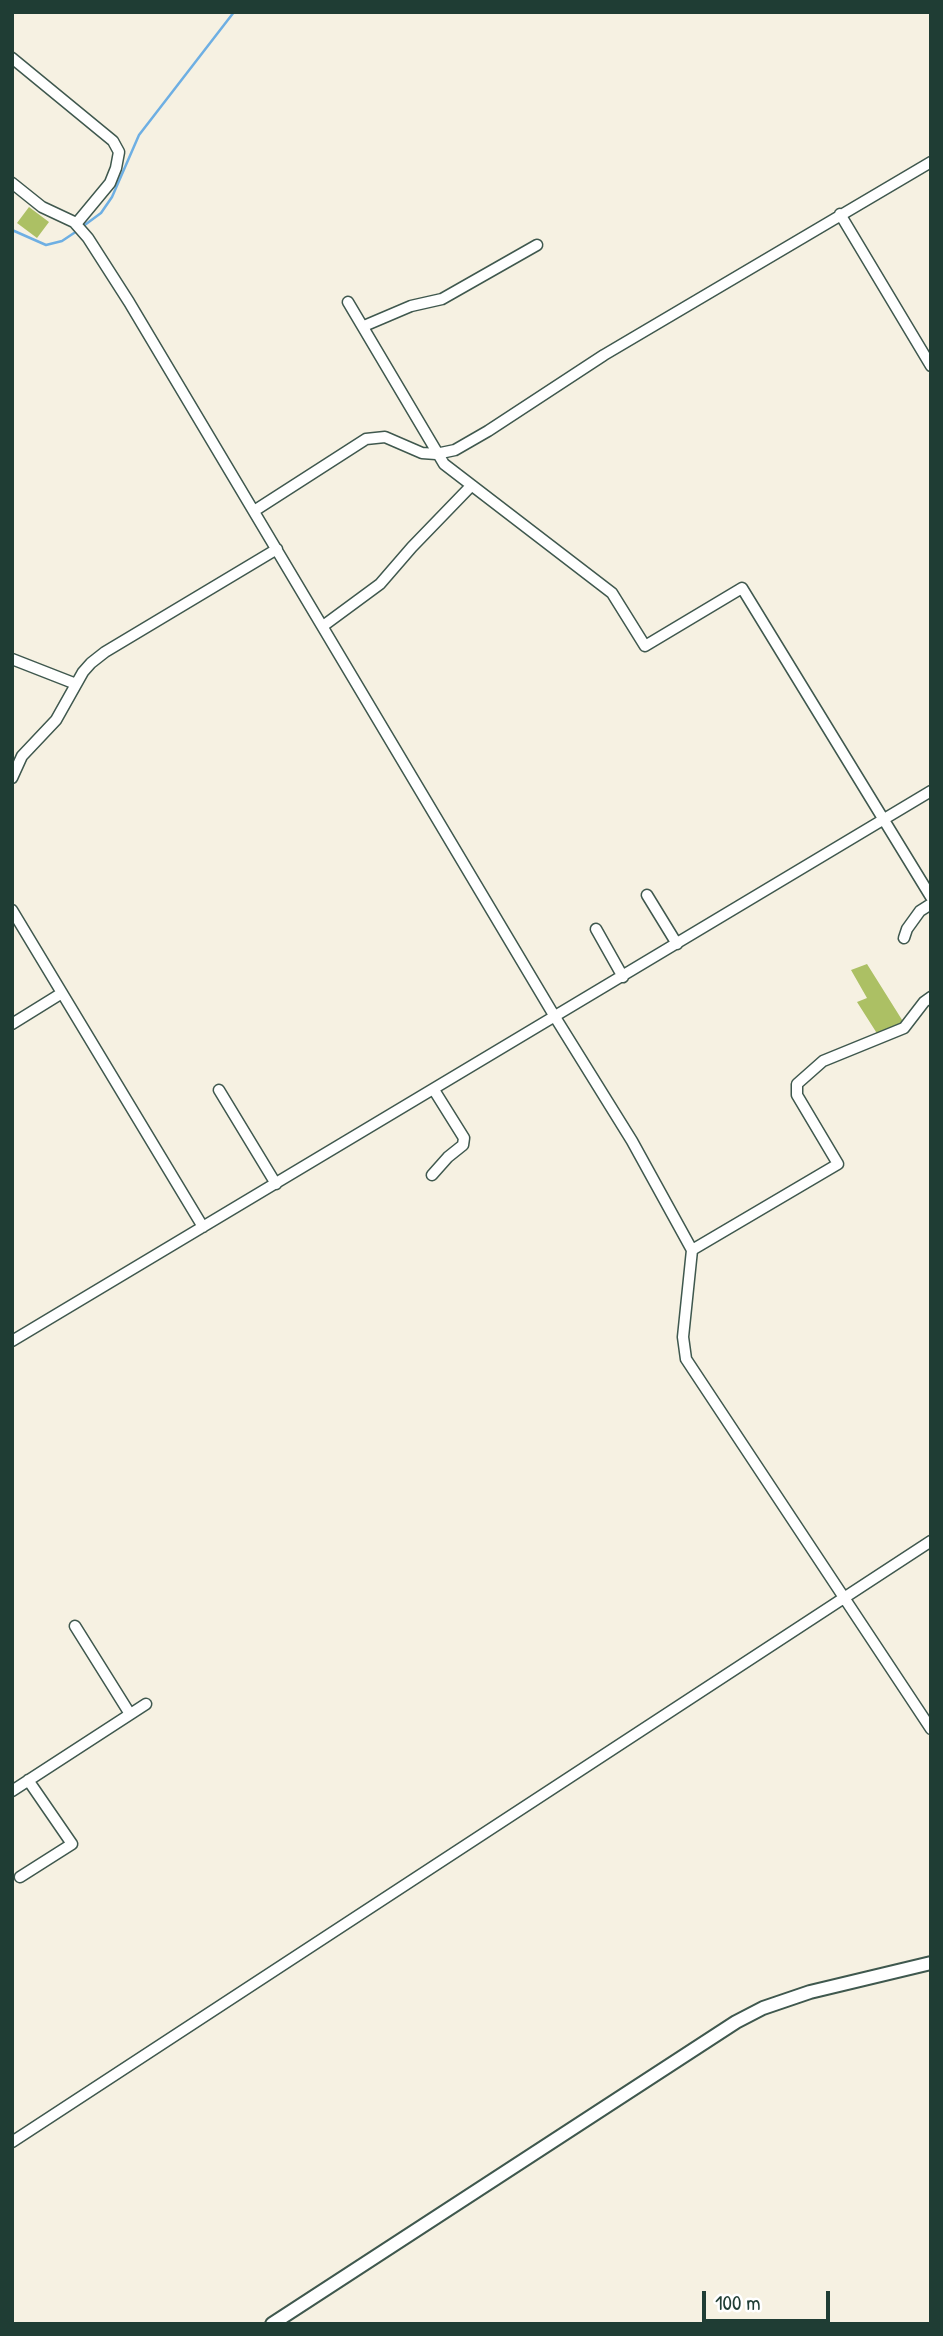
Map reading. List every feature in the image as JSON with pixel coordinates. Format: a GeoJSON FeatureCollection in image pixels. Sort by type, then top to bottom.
{"type":"FeatureCollection","features":[{"type":"Feature","properties":{"kind":"street"},"geometry":{"type":"LineString","coordinates":[[12,58],[113,141],[119,152],[110,183],[76,225]]}},
{"type":"Feature","properties":{"kind":"street"},"geometry":{"type":"LineString","coordinates":[[254,511],[366,439],[385,437],[422,453],[436,454],[455,450],[604,355],[931,162]]}},
{"type":"Feature","properties":{"kind":"street"},"geometry":{"type":"LineString","coordinates":[[12,183],[42,207],[63,215],[84,233],[129,302],[555,1017],[632,1141],[692,1250],[683,1337],[686,1359],[931,1729]]}},
{"type":"Feature","properties":{"kind":"street"},"geometry":{"type":"LineString","coordinates":[[841,214],[931,366]]}},
{"type":"Feature","properties":{"kind":"street"},"geometry":{"type":"LineString","coordinates":[[364,327],[411,306],[442,299],[537,245]]}},
{"type":"Feature","properties":{"kind":"street"},"geometry":{"type":"LineString","coordinates":[[348,302],[444,464],[612,593],[645,646],[742,588],[931,897]]}},
{"type":"Feature","properties":{"kind":"street"},"geometry":{"type":"LineString","coordinates":[[323,626],[380,584],[471,486]]}},
{"type":"Feature","properties":{"kind":"street"},"geometry":{"type":"LineString","coordinates":[[12,778],[22,756],[55,720],[83,672],[105,652],[277,549]]}},
{"type":"Feature","properties":{"kind":"street"},"geometry":{"type":"LineString","coordinates":[[12,659],[76,684]]}},
{"type":"Feature","properties":{"kind":"street"},"geometry":{"type":"LineString","coordinates":[[12,1341],[931,791]]}},
{"type":"Feature","properties":{"kind":"street"},"geometry":{"type":"LineString","coordinates":[[646,895],[677,944]]}},
{"type":"Feature","properties":{"kind":"street"},"geometry":{"type":"LineString","coordinates":[[904,938],[920,911],[931,904]]}},
{"type":"Feature","properties":{"kind":"street"},"geometry":{"type":"LineString","coordinates":[[12,910],[203,1227]]}},
{"type":"Feature","properties":{"kind":"street"},"geometry":{"type":"LineString","coordinates":[[596,929],[622,976]]}},
{"type":"Feature","properties":{"kind":"street"},"geometry":{"type":"LineString","coordinates":[[12,1024],[62,993]]}},
{"type":"Feature","properties":{"kind":"street"},"geometry":{"type":"LineString","coordinates":[[692,1250],[838,1164],[797,1095],[797,1084],[823,1061],[904,1028],[924,1002],[931,998]]}},
{"type":"Feature","properties":{"kind":"street"},"geometry":{"type":"LineString","coordinates":[[219,1090],[276,1184]]}},
{"type":"Feature","properties":{"kind":"street"},"geometry":{"type":"LineString","coordinates":[[432,1175],[463,1145],[464,1138],[433,1090]]}},
{"type":"Feature","properties":{"kind":"street"},"geometry":{"type":"LineString","coordinates":[[12,2142],[931,1541]]}},
{"type":"Feature","properties":{"kind":"street"},"geometry":{"type":"LineString","coordinates":[[75,1626],[130,1714]]}},
{"type":"Feature","properties":{"kind":"street"},"geometry":{"type":"LineString","coordinates":[[12,1791],[146,1703]]}},
{"type":"Feature","properties":{"kind":"street"},"geometry":{"type":"LineString","coordinates":[[20,1877],[72,1844],[28,1780]]}},
{"type":"Feature","properties":{"kind":"street"},"geometry":{"type":"LineString","coordinates":[[272,2324],[736,2022],[798,1995],[931,1963]]}},
{"type":"Feature","properties":{"kind":"green space"},"geometry":{"type":"Polygon","coordinates":[[[29,207],[49,222],[37,238],[17,223],[29,207]]]}},
{"type":"Feature","properties":{"kind":"green space"},"geometry":{"type":"Polygon","coordinates":[[[867,964],[904,1023],[878,1035],[857,1002],[867,998],[851,970],[867,964]]]}},
{"type":"Feature","properties":{"kind":"waterway"},"geometry":{"type":"LineString","coordinates":[[82,227],[101,213],[112,197],[139,135],[234,12]]}},
{"type":"Feature","properties":{"kind":"waterway"},"geometry":{"type":"LineString","coordinates":[[12,230],[46,245],[62,241],[77,231]]}}]}
